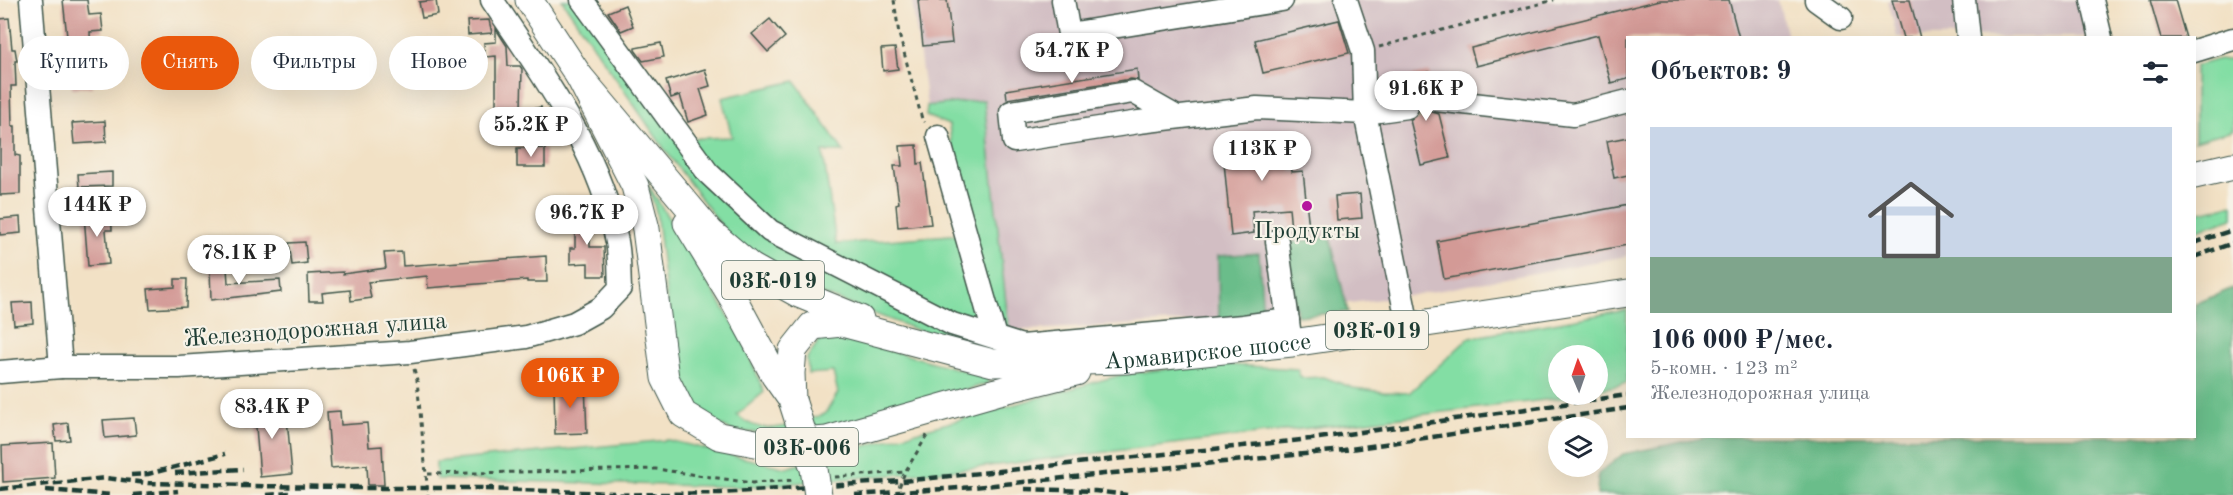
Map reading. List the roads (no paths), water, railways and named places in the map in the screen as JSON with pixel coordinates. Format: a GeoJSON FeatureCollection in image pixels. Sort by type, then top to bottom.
{"type":"FeatureCollection","features":[{"type":"Feature","properties":{"kind":"main road","name":"03К-006"},"geometry":{"type":"LineString","coordinates":[[529,0],[579,76],[652,165],[734,300],[775,376],[792,400],[817,484]]}},
{"type":"Feature","properties":{"kind":"main road"},"geometry":{"type":"LineString","coordinates":[[579,76],[635,186],[646,230],[665,378],[683,414],[719,436],[766,445],[827,440],[996,392],[1126,360]]}},
{"type":"Feature","properties":{"kind":"main road","name":"03К-019"},"geometry":{"type":"LineString","coordinates":[[652,165],[711,232],[751,267],[799,294],[928,346]]}},
{"type":"Feature","properties":{"kind":"main road"},"geometry":{"type":"LineString","coordinates":[[2196,175],[2233,166]]}},
{"type":"Feature","properties":{"kind":"main road","name":"Армавирское шоссе"},"geometry":{"type":"LineString","coordinates":[[928,346],[993,363],[1126,360],[1290,332],[1408,326],[1626,293]]}},
{"type":"Feature","properties":{"kind":"main road"},"geometry":{"type":"LineString","coordinates":[[792,400],[793,350],[812,326],[842,323],[928,346]]}},
{"type":"Feature","properties":{"kind":"street"},"geometry":{"type":"LineString","coordinates":[[31,0],[61,367]]}},
{"type":"Feature","properties":{"kind":"street","name":"Железнодорожная улица"},"geometry":{"type":"LineString","coordinates":[[0,372],[61,367],[179,367],[410,352],[526,337],[574,323],[601,308],[620,288],[618,244],[604,194],[586,147],[553,91],[492,0]]}},
{"type":"Feature","properties":{"kind":"street"},"geometry":{"type":"LineString","coordinates":[[582,0],[708,173],[770,231],[952,324],[1022,346],[1243,326],[1290,332],[1277,242]]}},
{"type":"Feature","properties":{"kind":"street"},"geometry":{"type":"LineString","coordinates":[[1063,0],[1069,34],[1214,5],[1282,0]]}},
{"type":"Feature","properties":{"kind":"street"},"geometry":{"type":"LineString","coordinates":[[1346,0],[1363,51],[1365,113],[1408,326]]}},
{"type":"Feature","properties":{"kind":"street"},"geometry":{"type":"LineString","coordinates":[[1816,0],[1841,18]]}},
{"type":"Feature","properties":{"kind":"street"},"geometry":{"type":"LineString","coordinates":[[1964,0],[1968,36]]}},
{"type":"Feature","properties":{"kind":"street"},"geometry":{"type":"LineString","coordinates":[[2092,0],[2101,36]]}},
{"type":"Feature","properties":{"kind":"street"},"geometry":{"type":"LineString","coordinates":[[2196,50],[2233,39]]}},
{"type":"Feature","properties":{"kind":"street"},"geometry":{"type":"LineString","coordinates":[[1178,117],[1133,92],[1011,112],[1014,141],[1257,108],[1365,113],[1407,107]]}},
{"type":"Feature","properties":{"kind":"street"},"geometry":{"type":"LineString","coordinates":[[1436,100],[1573,115],[1626,102]]}},
{"type":"Feature","properties":{"kind":"street"},"geometry":{"type":"LineString","coordinates":[[938,136],[995,337]]}},
{"type":"Feature","properties":{"kind":"tunnel"},"geometry":{"type":"LineString","coordinates":[[1407,107],[1436,100]]}},
{"type":"Feature","properties":{"kind":"railway"},"geometry":{"type":"LineString","coordinates":[[2196,242],[2233,230]]}},
{"type":"Feature","properties":{"kind":"railway"},"geometry":{"type":"LineString","coordinates":[[2196,256],[2233,243]]}},
{"type":"Feature","properties":{"kind":"railway"},"geometry":{"type":"LineString","coordinates":[[606,495],[720,493],[902,481],[1311,439],[1626,395]]}},
{"type":"Feature","properties":{"kind":"railway"},"geometry":{"type":"LineString","coordinates":[[855,495],[974,487],[1344,450],[1626,408]]}},
{"type":"Feature","properties":{"kind":"railway"},"geometry":{"type":"LineString","coordinates":[[131,475],[148,474],[225,454]]}},
{"type":"Feature","properties":{"kind":"railway"},"geometry":{"type":"LineString","coordinates":[[175,473],[243,469]]}},
{"type":"Feature","properties":{"kind":"railway"},"geometry":{"type":"LineString","coordinates":[[0,489],[105,478],[148,483],[248,485]]}},
{"type":"Feature","properties":{"kind":"railway"},"geometry":{"type":"LineString","coordinates":[[241,486],[359,487]]}},
{"type":"Feature","properties":{"kind":"railway"},"geometry":{"type":"LineString","coordinates":[[352,488],[493,488]]}},
{"type":"Feature","properties":{"kind":"railway"},"geometry":{"type":"LineString","coordinates":[[485,489],[614,493]]}},
{"type":"Feature","properties":{"kind":"railway"},"geometry":{"type":"LineString","coordinates":[[1025,489],[1095,491],[1127,495]]}},
{"type":"Feature","properties":{"kind":"railway"},"geometry":{"type":"LineString","coordinates":[[46,490],[112,495]]}},
{"type":"Feature","properties":{"kind":"railway"},"geometry":{"type":"LineString","coordinates":[[133,495],[178,491]]}},
{"type":"Feature","properties":{"kind":"railway"},"geometry":{"type":"LineString","coordinates":[[267,495],[289,493]]}},
{"type":"Feature","properties":{"kind":"place","name":"Продукты"},"geometry":{"type":"Point","coordinates":[1307,206]}}]}
